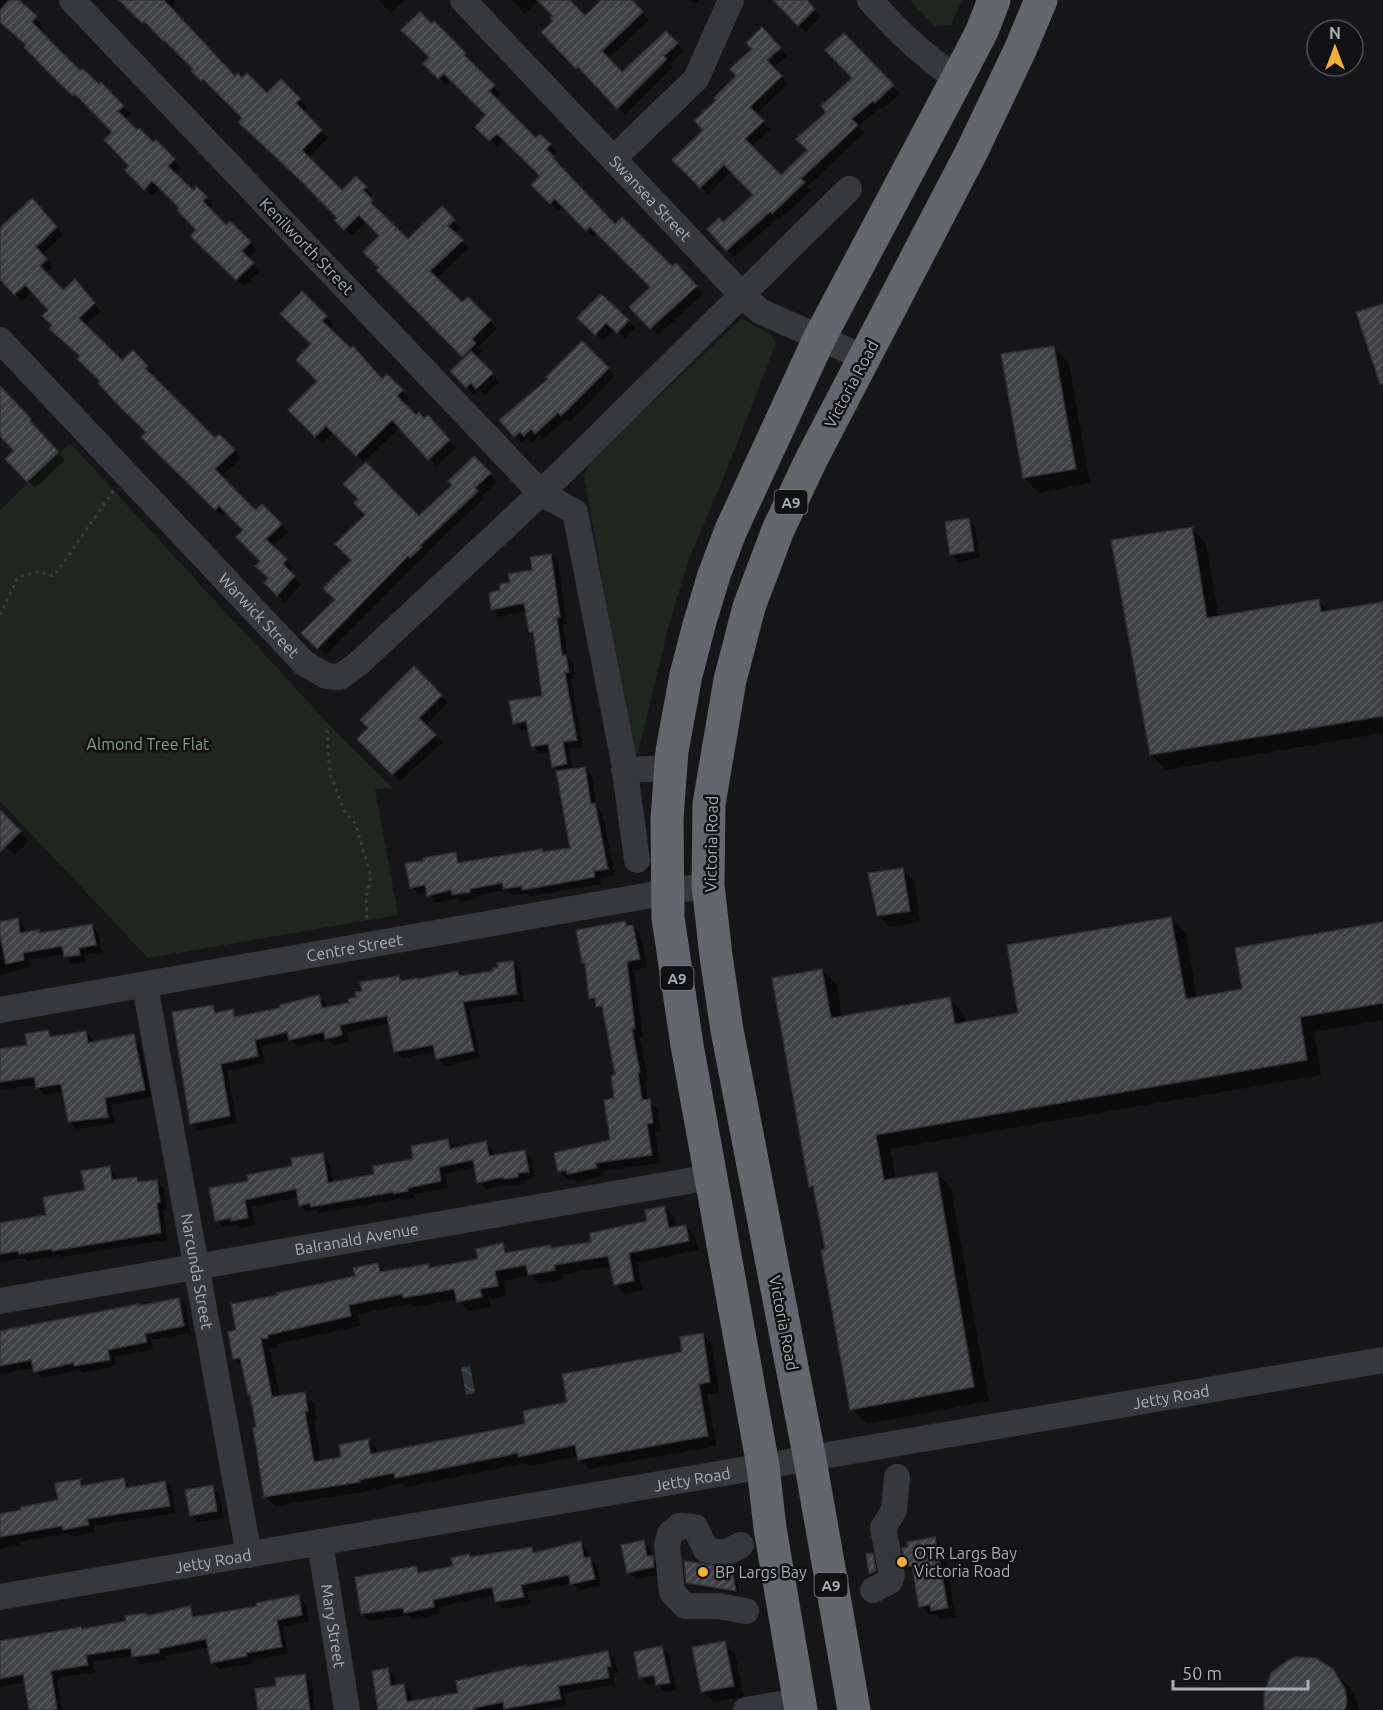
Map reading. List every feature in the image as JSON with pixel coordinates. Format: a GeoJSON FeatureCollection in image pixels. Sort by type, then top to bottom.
{"type":"FeatureCollection","features":[{"type":"Feature","properties":{"kind":"highway","name":"A9"},"geometry":{"type":"LineString","coordinates":[[800,1706],[770,1528],[763,1466],[711,1177],[668,918],[667,819],[672,751],[686,675],[714,575],[731,530],[820,337],[982,31],[994,0]]}},
{"type":"Feature","properties":{"kind":"highway","name":"Victoria Road"},"geometry":{"type":"LineString","coordinates":[[854,1710],[810,1460],[727,1030],[708,885],[709,804],[730,680],[749,607],[782,520],[810,460],[972,151],[1042,1]]}},
{"type":"Feature","properties":{"kind":"street","name":"Kenilworth Street"},"geometry":{"type":"LineString","coordinates":[[72,0],[541,493]]}},
{"type":"Feature","properties":{"kind":"street","name":"Swansea Street"},"geometry":{"type":"LineString","coordinates":[[463,0],[742,295],[760,311],[865,358]]}},
{"type":"Feature","properties":{"kind":"street"},"geometry":{"type":"LineString","coordinates":[[614,158],[696,79],[731,0]]}},
{"type":"Feature","properties":{"kind":"street"},"geometry":{"type":"LineString","coordinates":[[870,0],[898,32],[925,56],[957,79]]}},
{"type":"Feature","properties":{"kind":"street"},"geometry":{"type":"LineString","coordinates":[[637,860],[624,770],[575,513],[541,493],[849,189]]}},
{"type":"Feature","properties":{"kind":"street","name":"Warwick Street"},"geometry":{"type":"LineString","coordinates":[[0,340],[304,663],[326,676],[340,677],[358,664],[541,493]]}},
{"type":"Feature","properties":{"kind":"street"},"geometry":{"type":"LineString","coordinates":[[624,770],[671,768]]}},
{"type":"Feature","properties":{"kind":"street","name":"Centre Street"},"geometry":{"type":"LineString","coordinates":[[0,1010],[708,885]]}},
{"type":"Feature","properties":{"kind":"street","name":"Narcunda Street"},"geometry":{"type":"LineString","coordinates":[[145,986],[249,1555]]}},
{"type":"Feature","properties":{"kind":"street","name":"Balranald Avenue"},"geometry":{"type":"LineString","coordinates":[[0,1301],[711,1177]]}},
{"type":"Feature","properties":{"kind":"street","name":"Jetty Road"},"geometry":{"type":"LineString","coordinates":[[0,1597],[1383,1360]]}},
{"type":"Feature","properties":{"kind":"street"},"geometry":{"type":"LineString","coordinates":[[873,1590],[890,1581],[892,1575],[874,1534],[883,1528],[894,1510],[897,1477]]}},
{"type":"Feature","properties":{"kind":"street"},"geometry":{"type":"LineString","coordinates":[[741,1545],[725,1553],[705,1550],[695,1527],[679,1526],[670,1534],[667,1545],[672,1592],[685,1606],[718,1606],[746,1611]]}},
{"type":"Feature","properties":{"kind":"street","name":"Mary Street"},"geometry":{"type":"LineString","coordinates":[[320,1543],[347,1710]]}},
{"type":"Feature","properties":{"kind":"street"},"geometry":{"type":"LineString","coordinates":[[746,1710],[800,1706]]}},
{"type":"Feature","properties":{"kind":"path"},"geometry":{"type":"LineString","coordinates":[[0,615],[18,577],[38,572],[54,576],[115,490]]}},
{"type":"Feature","properties":{"kind":"path"},"geometry":{"type":"LineString","coordinates":[[327,730],[330,774],[345,813],[355,823],[371,876],[366,898],[367,920]]}},
{"type":"Feature","properties":{"kind":"green space"},"geometry":{"type":"Polygon","coordinates":[[[910,0],[962,0],[951,25],[935,26],[910,0]]]}},
{"type":"Feature","properties":{"kind":"green space"},"geometry":{"type":"Polygon","coordinates":[[[742,318],[771,335],[776,343],[689,559],[668,628],[638,753],[632,752],[584,475],[593,458],[742,318]]]}},
{"type":"Feature","properties":{"kind":"green space","name":"Almond Tree Flat"},"geometry":{"type":"Polygon","coordinates":[[[70,443],[335,731],[393,788],[375,789],[398,915],[148,958],[0,801],[0,510],[70,443]]]}},
{"type":"Feature","properties":{"kind":"water"},"geometry":{"type":"Polygon","coordinates":[[[470,1366],[475,1393],[466,1395],[461,1367],[470,1366]]]}},
{"type":"Feature","properties":{"kind":"building"},"geometry":{"type":"Polygon","coordinates":[[[9,0],[19,0],[37,16],[32,22],[81,71],[83,69],[99,84],[101,82],[124,106],[118,111],[137,130],[139,128],[153,142],[156,140],[175,159],[168,166],[193,190],[196,186],[207,197],[203,201],[226,225],[230,221],[251,242],[242,251],[254,263],[236,280],[190,236],[196,230],[177,210],[179,208],[152,181],[144,190],[125,170],[129,166],[104,140],[112,132],[75,94],[73,96],[49,73],[24,47],[26,45],[0,22],[0,10],[9,0]]]}},
{"type":"Feature","properties":{"kind":"building"},"geometry":{"type":"Polygon","coordinates":[[[119,0],[164,0],[235,76],[238,73],[242,78],[247,73],[267,93],[281,79],[301,99],[296,103],[322,130],[302,150],[342,190],[356,176],[367,187],[363,190],[373,200],[371,203],[408,239],[442,206],[455,220],[448,226],[463,240],[430,271],[462,302],[468,297],[491,320],[472,339],[476,343],[462,357],[376,270],[379,268],[363,252],[379,236],[359,215],[344,230],[334,220],[337,218],[300,180],[238,122],[242,118],[203,79],[201,81],[191,71],[193,69],[164,40],[144,21],[142,23],[119,0]]]}},
{"type":"Feature","properties":{"kind":"building"},"geometry":{"type":"Polygon","coordinates":[[[537,0],[570,0],[585,16],[601,0],[632,0],[643,12],[602,51],[622,72],[666,31],[678,43],[664,56],[667,59],[617,109],[541,32],[553,21],[550,18],[553,16],[537,0]]]}},
{"type":"Feature","properties":{"kind":"building"},"geometry":{"type":"Polygon","coordinates":[[[773,0],[807,0],[815,9],[798,26],[773,0]]]}},
{"type":"Feature","properties":{"kind":"building"},"geometry":{"type":"Polygon","coordinates":[[[420,12],[431,23],[434,21],[495,85],[489,91],[536,138],[540,134],[551,144],[546,149],[553,158],[615,224],[622,217],[672,266],[676,263],[697,286],[650,329],[629,307],[650,287],[590,227],[586,231],[555,199],[550,204],[531,185],[540,176],[497,134],[489,141],[475,127],[486,115],[444,74],[438,79],[423,64],[429,57],[401,30],[420,12]]]}},
{"type":"Feature","properties":{"kind":"building"},"geometry":{"type":"Polygon","coordinates":[[[762,27],[781,48],[767,60],[782,76],[750,107],[764,121],[745,139],[781,175],[807,150],[796,139],[826,112],[821,106],[852,78],[825,50],[844,33],[894,85],[875,103],[873,101],[852,119],[858,125],[801,179],[805,182],[772,214],[770,212],[726,251],[707,229],[719,218],[723,222],[753,195],[724,165],[700,188],[672,160],[703,130],[694,121],[736,76],[730,69],[752,49],[746,43],[762,27]]]}},
{"type":"Feature","properties":{"kind":"building"},"geometry":{"type":"Polygon","coordinates":[[[32,198],[57,227],[36,247],[47,259],[40,266],[63,290],[75,279],[95,303],[79,318],[122,360],[133,350],[148,366],[145,368],[215,438],[219,434],[235,450],[215,469],[255,510],[262,504],[282,524],[266,539],[287,559],[283,564],[295,576],[277,596],[264,583],[268,578],[255,566],[260,561],[236,537],[243,530],[219,506],[215,510],[141,437],[146,432],[77,359],[80,356],[49,329],[52,325],[42,316],[48,310],[25,285],[14,295],[0,279],[0,228],[32,198]]]}},
{"type":"Feature","properties":{"kind":"building"},"geometry":{"type":"Polygon","coordinates":[[[302,291],[327,316],[322,321],[351,348],[353,346],[382,379],[387,374],[403,390],[397,396],[416,415],[419,412],[424,418],[428,415],[450,440],[428,460],[392,420],[356,456],[326,426],[315,437],[288,410],[317,381],[296,360],[311,344],[280,314],[302,291]]]}},
{"type":"Feature","properties":{"kind":"building"},"geometry":{"type":"Polygon","coordinates":[[[601,294],[629,320],[617,333],[606,323],[595,335],[577,318],[601,294]]]}},
{"type":"Feature","properties":{"kind":"building"},"geometry":{"type":"Polygon","coordinates":[[[1383,304],[1383,384],[1380,384],[1356,312],[1383,304]]]}},
{"type":"Feature","properties":{"kind":"building"},"geometry":{"type":"Polygon","coordinates":[[[582,341],[609,368],[561,416],[558,413],[535,434],[531,429],[524,436],[520,432],[514,437],[499,420],[548,379],[546,377],[582,341]]]}},
{"type":"Feature","properties":{"kind":"building"},"geometry":{"type":"Polygon","coordinates":[[[1054,346],[1076,469],[1023,478],[1001,354],[1054,346]]]}},
{"type":"Feature","properties":{"kind":"building"},"geometry":{"type":"Polygon","coordinates":[[[471,351],[493,373],[476,389],[471,383],[466,388],[450,371],[471,351]]]}},
{"type":"Feature","properties":{"kind":"building"},"geometry":{"type":"Polygon","coordinates":[[[0,386],[59,452],[27,482],[5,459],[14,451],[0,436],[0,386]]]}},
{"type":"Feature","properties":{"kind":"building"},"geometry":{"type":"Polygon","coordinates":[[[474,456],[491,473],[475,488],[478,491],[420,546],[422,547],[410,558],[408,556],[317,649],[301,633],[335,600],[323,588],[351,560],[335,544],[365,515],[354,503],[358,499],[343,484],[366,462],[419,516],[452,485],[448,481],[474,456]]]}},
{"type":"Feature","properties":{"kind":"building"},"geometry":{"type":"Polygon","coordinates":[[[969,518],[974,551],[950,555],[945,522],[969,518]]]}},
{"type":"Feature","properties":{"kind":"building"},"geometry":{"type":"Polygon","coordinates":[[[1192,527],[1207,618],[1319,599],[1321,612],[1383,602],[1383,716],[1150,755],[1111,540],[1192,527]]]}},
{"type":"Feature","properties":{"kind":"building"},"geometry":{"type":"Polygon","coordinates":[[[551,554],[560,617],[557,618],[562,655],[566,655],[569,672],[565,673],[577,740],[563,742],[567,764],[552,767],[548,744],[531,747],[526,721],[513,724],[509,701],[542,696],[533,632],[529,632],[524,603],[491,610],[489,593],[500,590],[500,584],[510,582],[508,574],[532,570],[530,557],[551,554]]]}},
{"type":"Feature","properties":{"kind":"building"},"geometry":{"type":"Polygon","coordinates":[[[414,666],[442,695],[419,718],[436,735],[392,775],[357,739],[368,728],[360,720],[414,666]]]}},
{"type":"Feature","properties":{"kind":"building"},"geometry":{"type":"Polygon","coordinates":[[[585,767],[591,804],[595,803],[608,869],[594,871],[595,877],[522,890],[522,886],[503,889],[502,883],[470,889],[470,892],[452,895],[451,890],[427,896],[425,885],[410,888],[405,863],[424,861],[423,858],[456,852],[458,863],[542,849],[542,852],[570,848],[556,771],[585,767]]]}},
{"type":"Feature","properties":{"kind":"building"},"geometry":{"type":"Polygon","coordinates":[[[0,810],[21,831],[0,852],[0,810]]]}},
{"type":"Feature","properties":{"kind":"building"},"geometry":{"type":"Polygon","coordinates":[[[903,868],[910,911],[877,916],[868,873],[903,868]]]}},
{"type":"Feature","properties":{"kind":"building"},"geometry":{"type":"Polygon","coordinates":[[[1171,917],[1186,999],[1242,989],[1235,948],[1383,922],[1383,1003],[1300,1017],[1307,1060],[876,1135],[884,1180],[937,1172],[974,1387],[850,1410],[821,1250],[825,1249],[813,1186],[809,1187],[772,978],[822,969],[831,1018],[950,997],[955,1024],[1018,1013],[1007,945],[1171,917]]]}},
{"type":"Feature","properties":{"kind":"building"},"geometry":{"type":"Polygon","coordinates":[[[18,918],[20,933],[39,930],[39,933],[92,924],[96,945],[79,948],[80,955],[64,957],[62,946],[23,953],[24,960],[6,964],[0,935],[0,922],[18,918]]]}},
{"type":"Feature","properties":{"kind":"building"},"geometry":{"type":"Polygon","coordinates":[[[625,921],[626,926],[633,925],[640,959],[627,962],[635,1029],[632,1029],[640,1072],[638,1073],[642,1100],[650,1099],[653,1123],[647,1124],[652,1155],[596,1163],[597,1168],[567,1174],[566,1170],[558,1172],[554,1153],[610,1140],[604,1100],[614,1098],[611,1076],[615,1074],[602,1006],[596,1007],[595,998],[589,999],[585,963],[582,963],[576,930],[625,921]]]}},
{"type":"Feature","properties":{"kind":"building"},"geometry":{"type":"Polygon","coordinates":[[[513,961],[517,994],[463,1002],[474,1051],[436,1059],[433,1045],[394,1052],[387,1016],[340,1025],[342,1035],[325,1039],[324,1032],[289,1040],[287,1032],[255,1040],[258,1056],[221,1064],[230,1116],[190,1124],[172,1012],[213,1005],[215,1013],[233,1009],[234,1017],[280,1008],[280,1005],[319,995],[322,1008],[349,1003],[348,999],[356,997],[355,992],[362,991],[360,982],[399,976],[400,981],[419,979],[458,971],[459,976],[493,971],[493,968],[498,968],[497,963],[513,961]]]}},
{"type":"Feature","properties":{"kind":"building"},"geometry":{"type":"Polygon","coordinates":[[[48,1030],[50,1037],[86,1031],[88,1043],[134,1034],[145,1090],[105,1098],[108,1117],[68,1122],[61,1084],[36,1088],[34,1077],[0,1082],[0,1049],[27,1045],[25,1034],[48,1030]]]}},
{"type":"Feature","properties":{"kind":"building"},"geometry":{"type":"Polygon","coordinates":[[[448,1139],[450,1149],[486,1141],[489,1156],[525,1150],[529,1172],[518,1173],[518,1177],[504,1179],[503,1177],[477,1183],[473,1160],[439,1167],[441,1181],[408,1188],[408,1191],[311,1207],[310,1203],[299,1206],[296,1189],[245,1200],[248,1218],[215,1221],[209,1188],[248,1181],[247,1175],[292,1166],[291,1158],[323,1153],[328,1183],[374,1174],[373,1166],[413,1159],[411,1146],[448,1139]]]}},
{"type":"Feature","properties":{"kind":"building"},"geometry":{"type":"Polygon","coordinates":[[[110,1166],[112,1180],[137,1177],[138,1182],[157,1180],[161,1233],[52,1251],[52,1249],[19,1254],[18,1251],[0,1254],[0,1223],[46,1215],[43,1197],[85,1190],[81,1171],[110,1166]]]}},
{"type":"Feature","properties":{"kind":"building"},"geometry":{"type":"Polygon","coordinates":[[[664,1206],[669,1228],[686,1225],[689,1241],[629,1253],[634,1281],[614,1285],[608,1256],[554,1265],[555,1270],[528,1275],[526,1265],[495,1271],[498,1286],[480,1289],[482,1297],[457,1302],[454,1289],[403,1298],[402,1294],[349,1305],[351,1316],[268,1335],[268,1338],[261,1339],[272,1397],[305,1392],[308,1411],[305,1412],[314,1462],[341,1457],[339,1445],[368,1439],[371,1454],[525,1424],[523,1411],[567,1402],[562,1374],[682,1352],[680,1337],[703,1333],[710,1382],[699,1384],[708,1436],[578,1460],[575,1445],[518,1457],[518,1453],[395,1478],[394,1473],[359,1480],[360,1482],[264,1497],[250,1394],[248,1395],[240,1358],[233,1359],[228,1332],[236,1330],[231,1304],[355,1276],[353,1268],[378,1263],[380,1272],[429,1264],[429,1268],[478,1259],[476,1249],[503,1243],[505,1253],[550,1245],[551,1248],[591,1242],[590,1233],[647,1221],[645,1210],[664,1206]]]}},
{"type":"Feature","properties":{"kind":"building"},"geometry":{"type":"Polygon","coordinates":[[[179,1298],[184,1326],[145,1334],[147,1342],[108,1350],[110,1360],[74,1366],[73,1363],[34,1372],[31,1360],[0,1366],[0,1331],[179,1298]]]}},
{"type":"Feature","properties":{"kind":"building"},"geometry":{"type":"Polygon","coordinates":[[[124,1478],[126,1488],[165,1481],[170,1506],[87,1519],[89,1525],[63,1530],[62,1526],[0,1537],[0,1514],[21,1510],[21,1507],[58,1500],[55,1483],[80,1479],[81,1486],[124,1478]]]}},
{"type":"Feature","properties":{"kind":"building"},"geometry":{"type":"Polygon","coordinates":[[[213,1485],[217,1511],[190,1516],[185,1490],[213,1485]]]}},
{"type":"Feature","properties":{"kind":"building"},"geometry":{"type":"Polygon","coordinates":[[[935,1537],[948,1608],[931,1611],[930,1605],[919,1607],[912,1566],[906,1567],[902,1548],[908,1547],[907,1542],[935,1537]]]}},
{"type":"Feature","properties":{"kind":"building"},"geometry":{"type":"Polygon","coordinates":[[[644,1540],[647,1556],[653,1556],[654,1567],[627,1573],[621,1545],[644,1540]]]}},
{"type":"Feature","properties":{"kind":"building"},"geometry":{"type":"Polygon","coordinates":[[[581,1541],[584,1558],[590,1557],[595,1579],[570,1584],[569,1575],[521,1585],[524,1597],[495,1602],[492,1587],[433,1600],[434,1607],[404,1613],[403,1608],[361,1614],[355,1577],[416,1566],[418,1573],[453,1566],[451,1558],[469,1554],[470,1557],[532,1547],[533,1553],[581,1541]]]}},
{"type":"Feature","properties":{"kind":"building"},"geometry":{"type":"Polygon","coordinates":[[[873,1553],[876,1571],[869,1574],[866,1554],[873,1553]]]}},
{"type":"Feature","properties":{"kind":"building"},"geometry":{"type":"Polygon","coordinates":[[[684,1561],[732,1568],[736,1591],[686,1583],[684,1561]]]}},
{"type":"Feature","properties":{"kind":"building"},"geometry":{"type":"Polygon","coordinates":[[[299,1595],[302,1615],[277,1620],[282,1647],[246,1653],[247,1656],[211,1663],[206,1639],[159,1649],[159,1653],[132,1657],[131,1648],[86,1655],[88,1665],[51,1671],[57,1709],[50,1710],[29,1710],[23,1674],[0,1679],[0,1641],[126,1621],[125,1616],[146,1613],[147,1616],[190,1606],[193,1617],[257,1606],[256,1603],[299,1595]]]}},
{"type":"Feature","properties":{"kind":"building"},"geometry":{"type":"Polygon","coordinates":[[[725,1641],[734,1686],[701,1692],[692,1647],[725,1641]]]}},
{"type":"Feature","properties":{"kind":"building"},"geometry":{"type":"Polygon","coordinates":[[[662,1646],[670,1683],[656,1685],[654,1675],[639,1678],[634,1652],[662,1646]]]}},
{"type":"Feature","properties":{"kind":"building"},"geometry":{"type":"Polygon","coordinates":[[[608,1651],[611,1666],[607,1667],[609,1678],[558,1686],[561,1699],[504,1709],[503,1702],[474,1708],[475,1710],[378,1710],[372,1671],[388,1668],[391,1686],[404,1684],[407,1702],[458,1693],[456,1681],[526,1665],[526,1667],[608,1651]]]}},
{"type":"Feature","properties":{"kind":"building"},"geometry":{"type":"Polygon","coordinates":[[[1295,1657],[1316,1658],[1333,1669],[1345,1689],[1347,1702],[1345,1710],[1264,1710],[1264,1694],[1271,1673],[1295,1657]]]}},
{"type":"Feature","properties":{"kind":"building"},"geometry":{"type":"Polygon","coordinates":[[[305,1674],[310,1710],[258,1710],[255,1689],[276,1686],[275,1678],[305,1674]]]}},
{"type":"Feature","properties":{"kind":"place","name":"OTR Largs Bay Victoria Road"},"geometry":{"type":"Point","coordinates":[902,1562]}},
{"type":"Feature","properties":{"kind":"place","name":"BP Largs Bay"},"geometry":{"type":"Point","coordinates":[703,1572]}}]}
